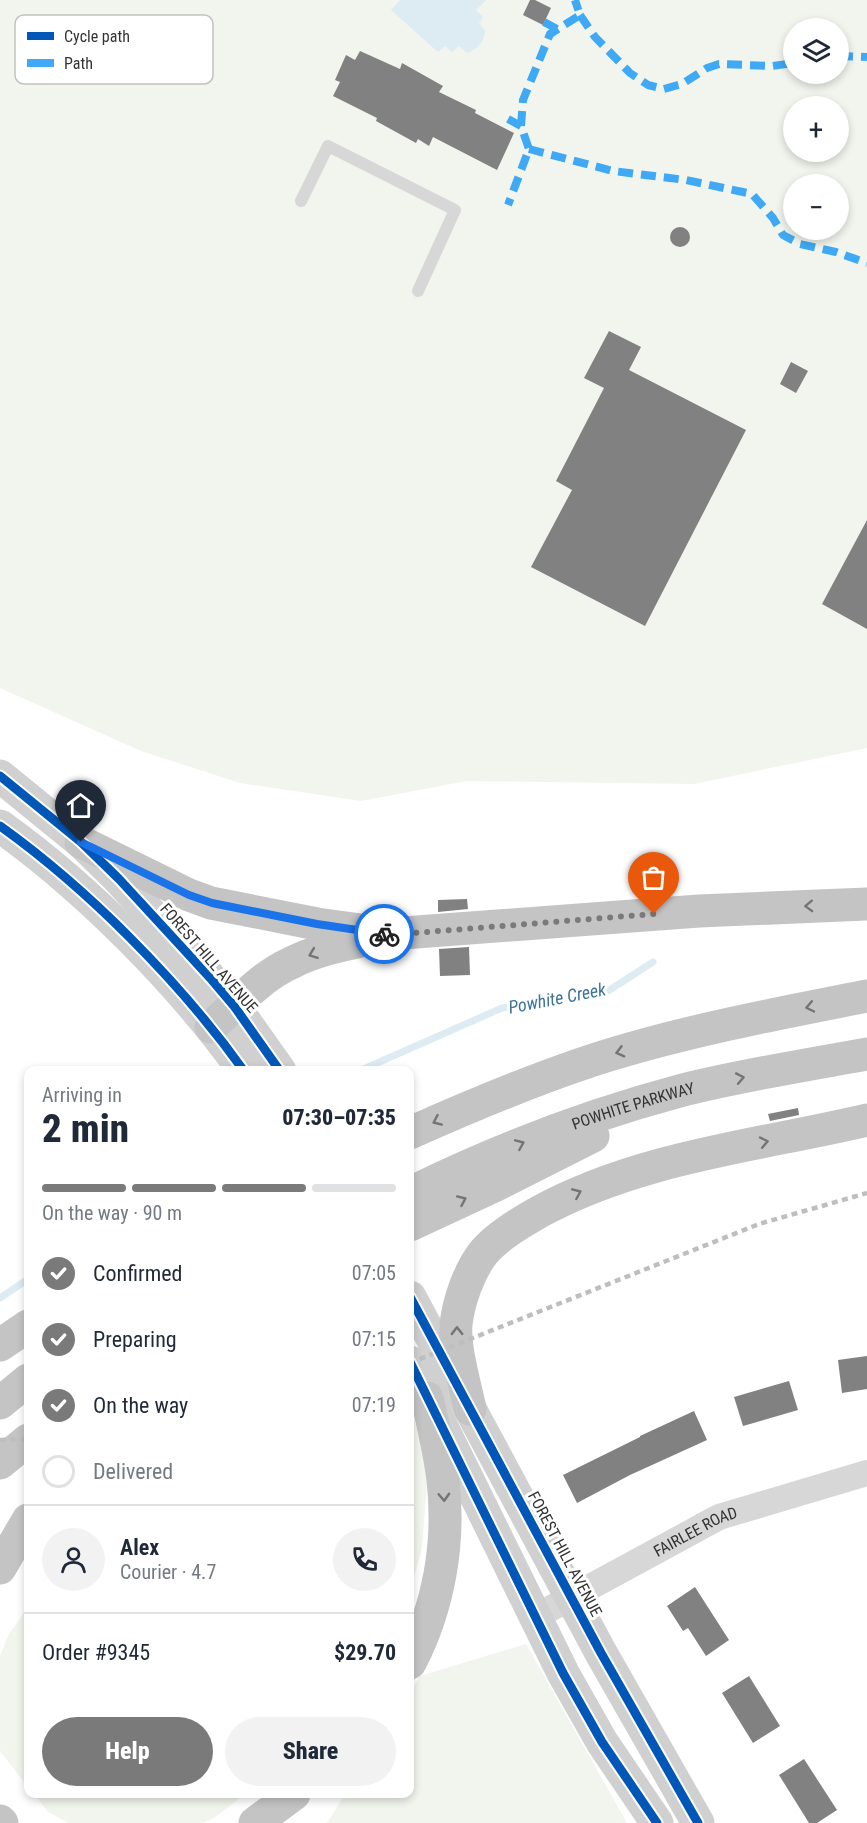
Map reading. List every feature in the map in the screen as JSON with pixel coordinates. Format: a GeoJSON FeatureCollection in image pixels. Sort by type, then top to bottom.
{"type":"FeatureCollection","features":[{"type":"Feature","properties":{"kind":"highway"},"geometry":{"type":"LineString","coordinates":[[81,842],[189,895],[212,903],[317,924],[390,934]]}},
{"type":"Feature","properties":{"kind":"highway"},"geometry":{"type":"LineString","coordinates":[[222,1017],[269,976],[290,963],[320,951],[390,934],[699,911],[867,904]]}},
{"type":"Feature","properties":{"kind":"highway"},"geometry":{"type":"LineString","coordinates":[[414,1131],[530,1082],[609,1055],[690,1033],[867,996]]}},
{"type":"Feature","properties":{"kind":"highway","name":"POWHITE PARKWAY"},"geometry":{"type":"LineString","coordinates":[[414,1191],[454,1171],[531,1139],[603,1114],[683,1090],[867,1054]]}},
{"type":"Feature","properties":{"kind":"highway"},"geometry":{"type":"LineString","coordinates":[[414,1223],[494,1186],[683,1090]]}},
{"type":"Feature","properties":{"kind":"highway"},"geometry":{"type":"LineString","coordinates":[[470,1409],[458,1345],[456,1326],[459,1311],[465,1289],[476,1264],[491,1246],[513,1228],[568,1197],[635,1172],[690,1157],[867,1120]]}},
{"type":"Feature","properties":{"kind":"highway"},"geometry":{"type":"LineString","coordinates":[[0,1346],[24,1329]]}},
{"type":"Feature","properties":{"kind":"highway"},"geometry":{"type":"LineString","coordinates":[[0,1403],[24,1383]]}},
{"type":"Feature","properties":{"kind":"highway"},"geometry":{"type":"LineString","coordinates":[[414,1654],[431,1612],[441,1572],[444,1546],[443,1478],[427,1398]]}},
{"type":"Feature","properties":{"kind":"highway"},"geometry":{"type":"LineString","coordinates":[[0,1463],[24,1443]]}},
{"type":"Feature","properties":{"kind":"highway"},"geometry":{"type":"LineString","coordinates":[[0,1568],[24,1527]]}},
{"type":"Feature","properties":{"kind":"highway"},"geometry":{"type":"LineString","coordinates":[[255,1823],[289,1798]]}},
{"type":"Feature","properties":{"kind":"main road","name":"FOREST HILL AVENUE"},"geometry":{"type":"LineString","coordinates":[[0,776],[81,842],[119,879],[212,980],[222,1017]]}},
{"type":"Feature","properties":{"kind":"main road","name":"FOREST HILL AVENUE"},"geometry":{"type":"LineString","coordinates":[[0,826],[87,897],[153,963],[222,1017],[257,1064]]}},
{"type":"Feature","properties":{"kind":"main road","name":"FOREST HILL AVENUE"},"geometry":{"type":"LineString","coordinates":[[416,1309],[572,1598],[698,1823]]}},
{"type":"Feature","properties":{"kind":"main road"},"geometry":{"type":"LineString","coordinates":[[414,1370],[563,1673],[602,1742],[657,1823]]}},
{"type":"Feature","properties":{"kind":"street","name":"FAIRLEE ROAD"},"geometry":{"type":"LineString","coordinates":[[535,1617],[719,1517],[867,1473]]}},
{"type":"Feature","properties":{"kind":"lane"},"geometry":{"type":"LineString","coordinates":[[301,201],[328,146],[454,210],[418,291]]}},
{"type":"Feature","properties":{"kind":"shaded area"},"geometry":{"type":"Polygon","coordinates":[[[0,0],[867,0],[867,748],[694,784],[467,781],[361,801],[240,783],[141,751],[0,688],[0,0]]]}},
{"type":"Feature","properties":{"kind":"shaded area"},"geometry":{"type":"Polygon","coordinates":[[[400,0],[486,0],[476,10],[483,17],[479,23],[485,31],[482,42],[467,53],[459,46],[452,52],[445,46],[438,52],[391,10],[400,0]]]}},
{"type":"Feature","properties":{"kind":"shaded area"},"geometry":{"type":"Polygon","coordinates":[[[414,1419],[428,1468],[422,1549],[414,1576],[414,1419]]]}},
{"type":"Feature","properties":{"kind":"shaded area"},"geometry":{"type":"Polygon","coordinates":[[[24,1613],[24,1782],[0,1751],[0,1656],[9,1634],[24,1613]]]}},
{"type":"Feature","properties":{"kind":"shaded area"},"geometry":{"type":"Polygon","coordinates":[[[526,1644],[627,1823],[327,1823],[343,1798],[414,1798],[414,1686],[420,1676],[526,1644]]]}},
{"type":"Feature","properties":{"kind":"shaded area"},"geometry":{"type":"Polygon","coordinates":[[[37,1798],[240,1798],[214,1818],[202,1823],[69,1823],[48,1812],[37,1798]]]}},
{"type":"Feature","properties":{"kind":"building"},"geometry":{"type":"Polygon","coordinates":[[[530,0],[551,8],[543,25],[523,15],[530,0]]]}},
{"type":"Feature","properties":{"kind":"building"},"geometry":{"type":"Polygon","coordinates":[[[360,51],[400,69],[402,63],[443,86],[439,92],[476,110],[475,113],[514,133],[497,170],[433,137],[429,146],[418,139],[416,143],[376,121],[377,118],[333,96],[340,82],[335,80],[346,55],[355,60],[360,51]]]}},
{"type":"Feature","properties":{"kind":"building"},"geometry":{"type":"Polygon","coordinates":[[[680,227],[687,230],[690,237],[687,244],[680,247],[673,244],[670,237],[673,230],[680,227]]]}},
{"type":"Feature","properties":{"kind":"building"},"geometry":{"type":"Polygon","coordinates":[[[609,331],[641,347],[629,370],[746,430],[645,626],[531,567],[572,490],[556,481],[604,388],[584,378],[609,331]]]}},
{"type":"Feature","properties":{"kind":"building"},"geometry":{"type":"Polygon","coordinates":[[[791,362],[808,371],[796,393],[780,384],[791,362]]]}},
{"type":"Feature","properties":{"kind":"building"},"geometry":{"type":"Polygon","coordinates":[[[867,520],[867,629],[822,604],[867,520]]]}},
{"type":"Feature","properties":{"kind":"building"},"geometry":{"type":"Polygon","coordinates":[[[467,899],[468,909],[438,912],[438,900],[467,899]]]}},
{"type":"Feature","properties":{"kind":"building"},"geometry":{"type":"Polygon","coordinates":[[[469,947],[470,975],[440,976],[439,949],[469,947]]]}},
{"type":"Feature","properties":{"kind":"building"},"geometry":{"type":"Polygon","coordinates":[[[798,1108],[799,1115],[770,1121],[768,1114],[798,1108]]]}},
{"type":"Feature","properties":{"kind":"building"},"geometry":{"type":"Polygon","coordinates":[[[867,1356],[867,1389],[842,1393],[838,1360],[867,1356]]]}},
{"type":"Feature","properties":{"kind":"building"},"geometry":{"type":"Polygon","coordinates":[[[789,1381],[798,1410],[743,1426],[734,1397],[789,1381]]]}},
{"type":"Feature","properties":{"kind":"building"},"geometry":{"type":"Polygon","coordinates":[[[694,1411],[707,1440],[630,1475],[577,1503],[563,1475],[694,1411]]]}},
{"type":"Feature","properties":{"kind":"building"},"geometry":{"type":"Polygon","coordinates":[[[695,1587],[729,1640],[706,1656],[688,1628],[683,1631],[667,1606],[695,1587]]]}},
{"type":"Feature","properties":{"kind":"building"},"geometry":{"type":"Polygon","coordinates":[[[749,1676],[780,1726],[753,1743],[722,1693],[749,1676]]]}},
{"type":"Feature","properties":{"kind":"building"},"geometry":{"type":"Polygon","coordinates":[[[804,1759],[837,1810],[817,1823],[809,1823],[779,1775],[804,1759]]]}},
{"type":"Feature","properties":{"kind":"waterway","name":"Powhite Creek"},"geometry":{"type":"LineString","coordinates":[[370,1066],[502,1008],[608,991],[653,962]]}},
{"type":"Feature","properties":{"kind":"waterway","name":"Powhite Creek"},"geometry":{"type":"LineString","coordinates":[[0,1298],[24,1282]]}},
{"type":"Feature","properties":{"kind":"railway"},"geometry":{"type":"LineString","coordinates":[[414,1361],[759,1224],[867,1193]]}},
{"type":"Feature","properties":{"kind":"railway"},"geometry":{"type":"LineString","coordinates":[[0,1440],[24,1439]]}},
{"type":"Feature","properties":{"kind":"marked path"},"geometry":{"type":"LineString","coordinates":[[521,126],[523,100],[550,34],[580,15],[575,0]]}},
{"type":"Feature","properties":{"kind":"marked path"},"geometry":{"type":"LineString","coordinates":[[580,15],[595,37],[630,73],[648,85],[664,89],[682,84],[707,68],[719,64],[783,64]]}},
{"type":"Feature","properties":{"kind":"marked path"},"geometry":{"type":"LineString","coordinates":[[544,22],[557,29]]}},
{"type":"Feature","properties":{"kind":"marked path"},"geometry":{"type":"LineString","coordinates":[[849,56],[867,57]]}},
{"type":"Feature","properties":{"kind":"marked path"},"geometry":{"type":"LineString","coordinates":[[508,119],[521,126],[529,149],[508,205]]}},
{"type":"Feature","properties":{"kind":"marked path"},"geometry":{"type":"LineString","coordinates":[[529,149],[613,171],[686,180],[752,194],[773,218],[783,235],[800,244],[836,252],[867,263]]}},
{"type":"Feature","properties":{"kind":"cycle path"},"geometry":{"type":"LineString","coordinates":[[0,776],[81,842],[119,879],[234,1006],[276,1066]]}},
{"type":"Feature","properties":{"kind":"cycle path"},"geometry":{"type":"LineString","coordinates":[[0,826],[66,878],[131,939],[192,1004],[240,1066]]}},
{"type":"Feature","properties":{"kind":"cycle path"},"geometry":{"type":"LineString","coordinates":[[414,1304],[601,1653],[698,1823]]}},
{"type":"Feature","properties":{"kind":"cycle path"},"geometry":{"type":"LineString","coordinates":[[414,1370],[563,1673],[602,1742],[657,1823]]}},
{"type":"Feature","properties":{"kind":"way so far"},"geometry":{"type":"LineString","coordinates":[[384,934],[654,914]]}},
{"type":"Feature","properties":{"kind":"route"},"geometry":{"type":"LineString","coordinates":[[81,842],[161,882],[212,903],[237,910],[384,934]]}}]}
